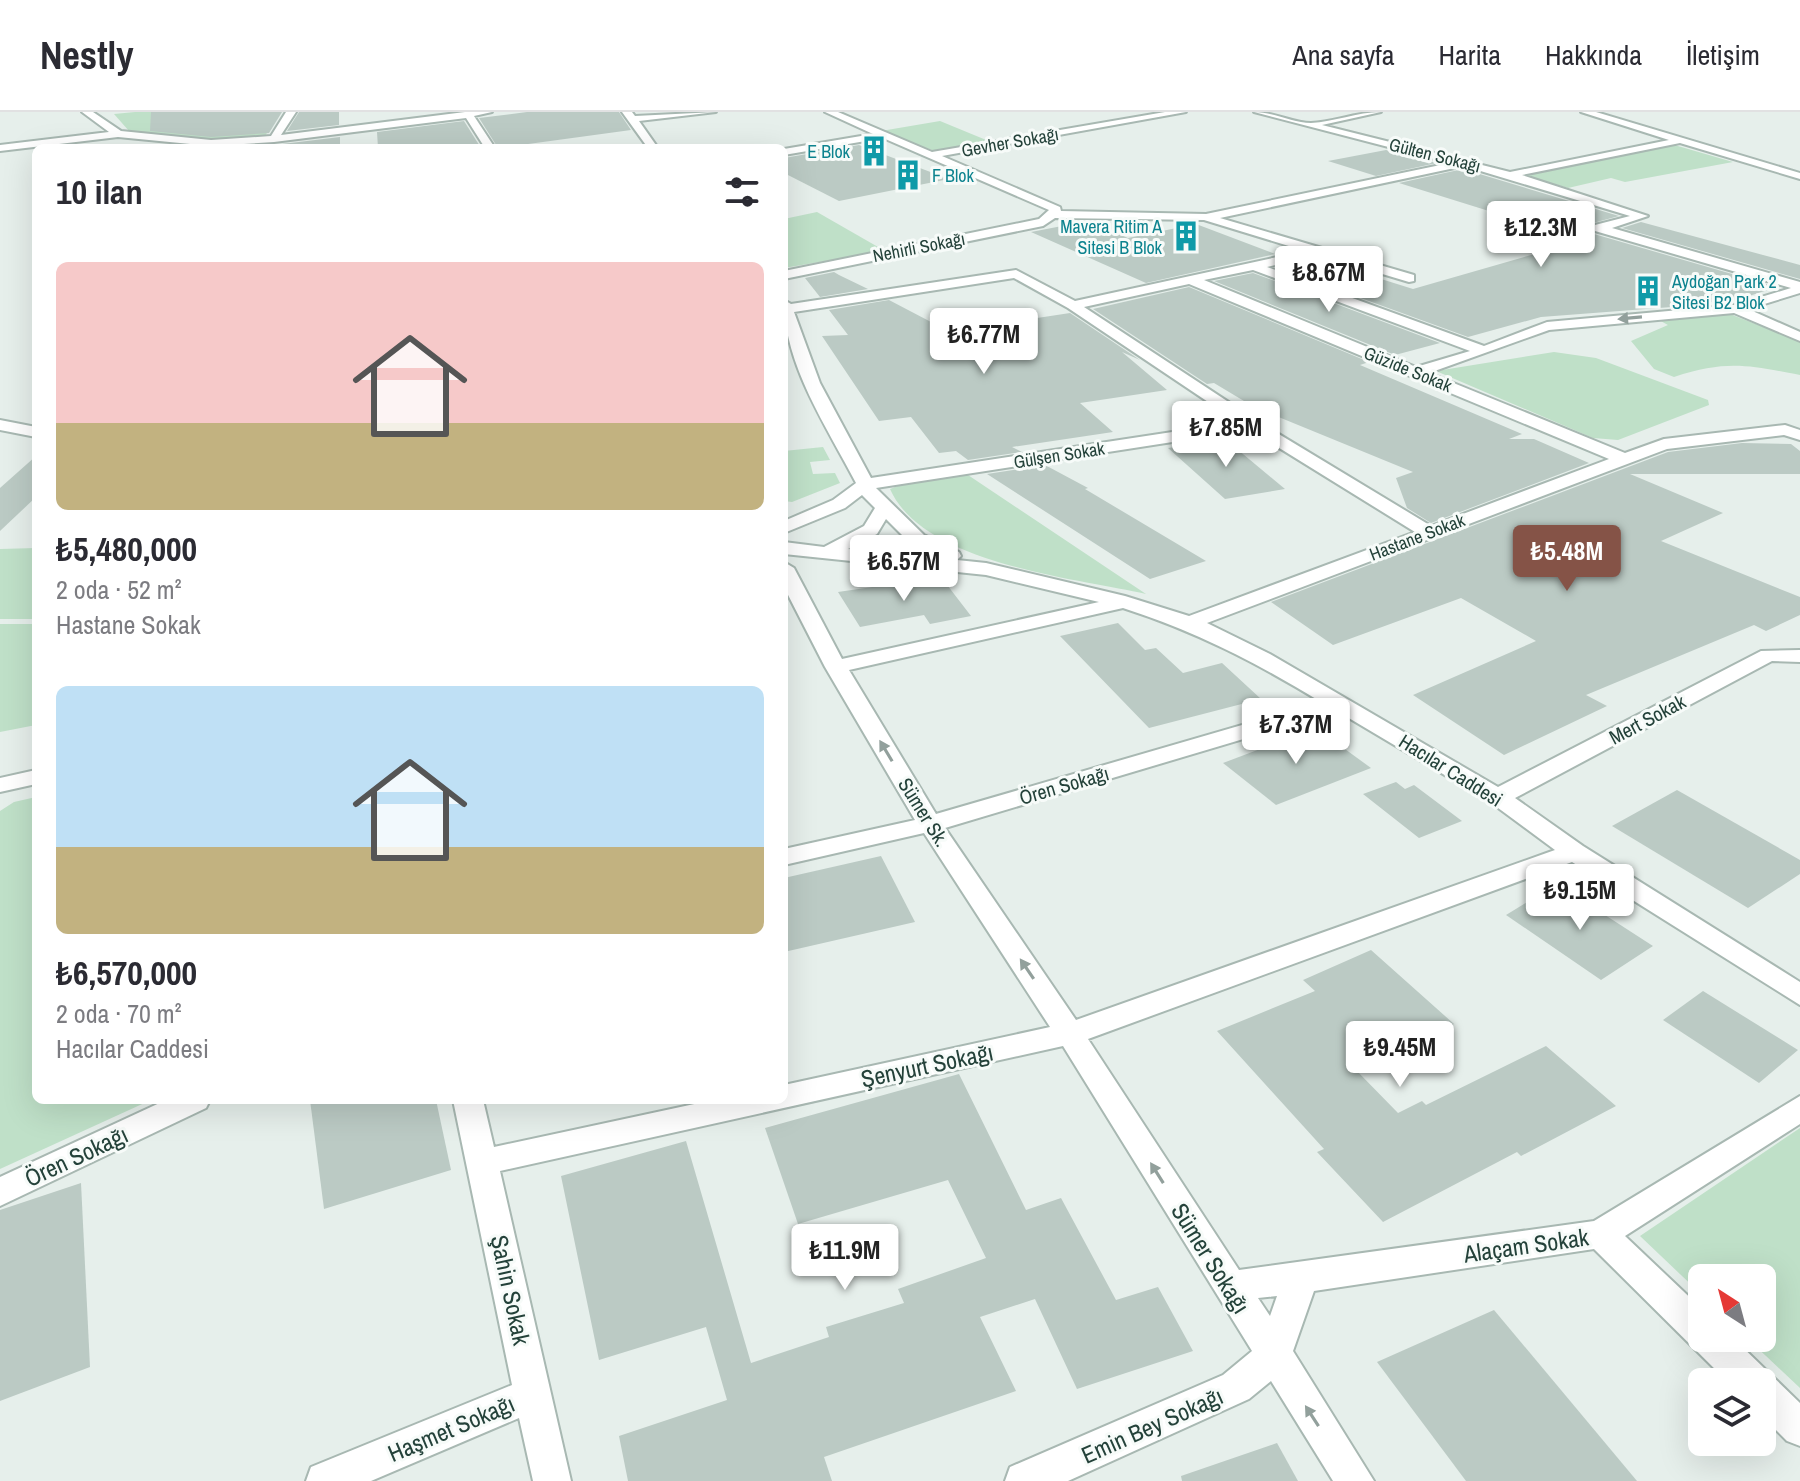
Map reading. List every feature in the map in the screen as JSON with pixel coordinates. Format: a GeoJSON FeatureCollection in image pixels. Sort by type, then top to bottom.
{"type":"FeatureCollection","features":[{"type":"Feature","properties":{"kind":"street"},"geometry":{"type":"LineString","coordinates":[[87,112],[118,134]]}},
{"type":"Feature","properties":{"kind":"street"},"geometry":{"type":"LineString","coordinates":[[274,139],[291,112]]}},
{"type":"Feature","properties":{"kind":"street"},"geometry":{"type":"LineString","coordinates":[[228,144],[419,116],[487,112]]}},
{"type":"Feature","properties":{"kind":"street"},"geometry":{"type":"LineString","coordinates":[[630,116],[711,112]]}},
{"type":"Feature","properties":{"kind":"street"},"geometry":{"type":"LineString","coordinates":[[830,112],[1056,209],[1052,214]]}},
{"type":"Feature","properties":{"kind":"street","name":"Gevher Sokağı"},"geometry":{"type":"LineString","coordinates":[[933,155],[1181,112]]}},
{"type":"Feature","properties":{"kind":"street","name":"Gülten Sokağı"},"geometry":{"type":"LineString","coordinates":[[1259,112],[1466,163],[1642,216],[1599,228],[1800,288]]}},
{"type":"Feature","properties":{"kind":"street"},"geometry":{"type":"LineString","coordinates":[[1308,125],[1376,112]]}},
{"type":"Feature","properties":{"kind":"street"},"geometry":{"type":"LineString","coordinates":[[1586,112],[1800,175]]}},
{"type":"Feature","properties":{"kind":"street"},"geometry":{"type":"LineString","coordinates":[[468,114],[487,144]]}},
{"type":"Feature","properties":{"kind":"street"},"geometry":{"type":"LineString","coordinates":[[630,116],[650,144]]}},
{"type":"Feature","properties":{"kind":"street"},"geometry":{"type":"LineString","coordinates":[[1087,116],[1115,124]]}},
{"type":"Feature","properties":{"kind":"street"},"geometry":{"type":"LineString","coordinates":[[34,144],[118,134],[195,144]]}},
{"type":"Feature","properties":{"kind":"street"},"geometry":{"type":"LineString","coordinates":[[788,151],[885,135]]}},
{"type":"Feature","properties":{"kind":"street"},"geometry":{"type":"LineString","coordinates":[[1510,175],[1680,140]]}},
{"type":"Feature","properties":{"kind":"street"},"geometry":{"type":"LineString","coordinates":[[0,148],[32,144]]}},
{"type":"Feature","properties":{"kind":"street"},"geometry":{"type":"LineString","coordinates":[[1052,214],[1205,217],[1466,163]]}},
{"type":"Feature","properties":{"kind":"street","name":"Nehirli Sokağı"},"geometry":{"type":"LineString","coordinates":[[788,274],[1043,222],[1052,214]]}},
{"type":"Feature","properties":{"kind":"street"},"geometry":{"type":"LineString","coordinates":[[1205,217],[1409,278]]}},
{"type":"Feature","properties":{"kind":"street"},"geometry":{"type":"LineString","coordinates":[[1073,305],[1194,281],[1317,251]]}},
{"type":"Feature","properties":{"kind":"street"},"geometry":{"type":"LineString","coordinates":[[1254,266],[1484,351]]}},
{"type":"Feature","properties":{"kind":"street"},"geometry":{"type":"LineString","coordinates":[[788,307],[1016,274],[1073,305],[1253,425],[1429,532]]}},
{"type":"Feature","properties":{"kind":"street","name":"Güzide Sokak"},"geometry":{"type":"LineString","coordinates":[[1194,281],[1622,458]]}},
{"type":"Feature","properties":{"kind":"street"},"geometry":{"type":"LineString","coordinates":[[1416,372],[1484,351],[1538,329],[1736,309],[1800,288]]}},
{"type":"Feature","properties":{"kind":"street"},"geometry":{"type":"LineString","coordinates":[[1736,309],[1800,337]]}},
{"type":"Feature","properties":{"kind":"street"},"geometry":{"type":"LineString","coordinates":[[788,313],[812,383],[865,484],[883,509],[917,539],[986,569]]}},
{"type":"Feature","properties":{"kind":"street"},"geometry":{"type":"LineString","coordinates":[[1793,432],[1800,416]]}},
{"type":"Feature","properties":{"kind":"street"},"geometry":{"type":"LineString","coordinates":[[0,425],[32,431]]}},
{"type":"Feature","properties":{"kind":"street","name":"Gülşen Sokak"},"geometry":{"type":"LineString","coordinates":[[865,484],[1253,425]]}},
{"type":"Feature","properties":{"kind":"street","name":"Hastane Sokak"},"geometry":{"type":"LineString","coordinates":[[1190,623],[1664,444],[1793,432]]}},
{"type":"Feature","properties":{"kind":"street"},"geometry":{"type":"LineString","coordinates":[[836,548],[823,529],[823,522],[839,504],[865,484]]}},
{"type":"Feature","properties":{"kind":"street"},"geometry":{"type":"LineString","coordinates":[[788,526],[839,504]]}},
{"type":"Feature","properties":{"kind":"street","name":"Sümer Sk."},"geometry":{"type":"LineString","coordinates":[[883,509],[871,530],[805,561],[789,574],[836,667],[930,824],[1070,1034]]}},
{"type":"Feature","properties":{"kind":"street"},"geometry":{"type":"LineString","coordinates":[[788,548],[836,548],[986,569]]}},
{"type":"Feature","properties":{"kind":"street","name":"Hacılar Caddesi"},"geometry":{"type":"LineString","coordinates":[[986,569],[1125,602],[1190,623],[1263,658],[1498,797],[1574,852],[1800,995]]}},
{"type":"Feature","properties":{"kind":"street"},"geometry":{"type":"LineString","coordinates":[[836,667],[1125,602]]}},
{"type":"Feature","properties":{"kind":"street","name":"Mert Sokak"},"geometry":{"type":"LineString","coordinates":[[1498,797],[1768,655],[1800,656]]}},
{"type":"Feature","properties":{"kind":"street","name":"Ören Sokağı"},"geometry":{"type":"LineString","coordinates":[[788,856],[930,824],[1341,703]]}},
{"type":"Feature","properties":{"kind":"street"},"geometry":{"type":"LineString","coordinates":[[0,785],[32,778]]}},
{"type":"Feature","properties":{"kind":"street","name":"Şenyurt Sokağı"},"geometry":{"type":"LineString","coordinates":[[788,1096],[1070,1034],[1574,852]]}},
{"type":"Feature","properties":{"kind":"street","name":"Sümer Sokağı"},"geometry":{"type":"LineString","coordinates":[[1070,1034],[1355,1481]]}},
{"type":"Feature","properties":{"kind":"street","name":"Ören Sokağı"},"geometry":{"type":"LineString","coordinates":[[0,1192],[187,1104]]}},
{"type":"Feature","properties":{"kind":"street","name":"Şahin Sokak"},"geometry":{"type":"LineString","coordinates":[[469,1104],[552,1481]]}},
{"type":"Feature","properties":{"kind":"street"},"geometry":{"type":"LineString","coordinates":[[483,1162],[751,1104]]}},
{"type":"Feature","properties":{"kind":"street","name":"Alaçam Sokak"},"geometry":{"type":"LineString","coordinates":[[1229,1286],[1601,1234],[1800,1108]]}},
{"type":"Feature","properties":{"kind":"street"},"geometry":{"type":"LineString","coordinates":[[1601,1234],[1688,1318]]}},
{"type":"Feature","properties":{"kind":"street"},"geometry":{"type":"LineString","coordinates":[[1273,1356],[1301,1278]]}},
{"type":"Feature","properties":{"kind":"street"},"geometry":{"type":"LineString","coordinates":[[1722,1352],[1739,1368]]}},
{"type":"Feature","properties":{"kind":"street","name":"Emin Bey Sokağı"},"geometry":{"type":"LineString","coordinates":[[1024,1481],[1236,1387],[1273,1356]]}},
{"type":"Feature","properties":{"kind":"street","name":"Haşmet Sokağı"},"geometry":{"type":"LineString","coordinates":[[325,1481],[533,1394]]}},
{"type":"Feature","properties":{"kind":"street"},"geometry":{"type":"LineString","coordinates":[[1776,1405],[1800,1428]]}},
{"type":"Feature","properties":{"kind":"green space"},"geometry":{"type":"Polygon","coordinates":[[[280,112],[265,136],[214,140],[129,131],[114,114],[280,112]]]}},
{"type":"Feature","properties":{"kind":"green space"},"geometry":{"type":"Polygon","coordinates":[[[940,121],[991,142],[937,152],[881,131],[940,121]]]}},
{"type":"Feature","properties":{"kind":"green space"},"geometry":{"type":"Polygon","coordinates":[[[1671,144],[1733,162],[1625,182],[1611,178],[1568,188],[1521,174],[1671,144]]]}},
{"type":"Feature","properties":{"kind":"green space"},"geometry":{"type":"Polygon","coordinates":[[[817,212],[885,251],[788,267],[788,218],[817,212]]]}},
{"type":"Feature","properties":{"kind":"green space"},"geometry":{"type":"Polygon","coordinates":[[[1727,313],[1800,341],[1800,375],[1723,366],[1674,377],[1654,369],[1631,341],[1668,325],[1657,319],[1727,313]]]}},
{"type":"Feature","properties":{"kind":"green space"},"geometry":{"type":"Polygon","coordinates":[[[1554,352],[1596,358],[1708,400],[1709,405],[1618,440],[1593,438],[1436,371],[1554,352]]]}},
{"type":"Feature","properties":{"kind":"green space"},"geometry":{"type":"Polygon","coordinates":[[[823,447],[830,460],[810,462],[813,474],[835,473],[840,483],[788,502],[788,451],[823,447]]]}},
{"type":"Feature","properties":{"kind":"green space"},"geometry":{"type":"Polygon","coordinates":[[[965,473],[1146,594],[1042,574],[967,551],[934,535],[908,514],[890,489],[905,483],[965,473]]]}},
{"type":"Feature","properties":{"kind":"green space"},"geometry":{"type":"Polygon","coordinates":[[[32,548],[32,619],[0,619],[0,549],[32,548]]]}},
{"type":"Feature","properties":{"kind":"green space"},"geometry":{"type":"Polygon","coordinates":[[[0,624],[32,624],[32,726],[0,732],[0,624]]]}},
{"type":"Feature","properties":{"kind":"green space"},"geometry":{"type":"Polygon","coordinates":[[[32,798],[32,1104],[142,1104],[0,1169],[0,811],[14,802],[32,798]]]}},
{"type":"Feature","properties":{"kind":"green space"},"geometry":{"type":"Polygon","coordinates":[[[1800,1128],[1800,1388],[1762,1352],[1776,1352],[1776,1264],[1688,1264],[1688,1282],[1640,1236],[1800,1128]]]}},
{"type":"Feature","properties":{"kind":"building"},"geometry":{"type":"Polygon","coordinates":[[[151,112],[282,112],[269,133],[211,137],[150,131],[151,112]]]}},
{"type":"Feature","properties":{"kind":"building"},"geometry":{"type":"Polygon","coordinates":[[[299,112],[339,112],[339,125],[287,131],[299,112]]]}},
{"type":"Feature","properties":{"kind":"building"},"geometry":{"type":"Polygon","coordinates":[[[527,112],[619,112],[631,130],[528,144],[495,144],[479,118],[527,112]]]}},
{"type":"Feature","properties":{"kind":"building"},"geometry":{"type":"Polygon","coordinates":[[[464,121],[478,144],[378,144],[377,132],[464,121]]]}},
{"type":"Feature","properties":{"kind":"building"},"geometry":{"type":"Polygon","coordinates":[[[340,137],[340,144],[282,144],[340,137]]]}},
{"type":"Feature","properties":{"kind":"building"},"geometry":{"type":"Polygon","coordinates":[[[859,145],[949,179],[839,201],[788,175],[788,157],[859,145]]]}},
{"type":"Feature","properties":{"kind":"building"},"geometry":{"type":"Polygon","coordinates":[[[1386,150],[1437,163],[1376,176],[1328,161],[1386,150]]]}},
{"type":"Feature","properties":{"kind":"building"},"geometry":{"type":"Polygon","coordinates":[[[1463,169],[1619,216],[1593,223],[1594,234],[1777,287],[1727,303],[1716,301],[1541,317],[1468,337],[1278,268],[1317,263],[1352,276],[1362,273],[1413,289],[1573,243],[1511,223],[1521,221],[1399,183],[1463,169]]]}},
{"type":"Feature","properties":{"kind":"building"},"geometry":{"type":"Polygon","coordinates":[[[1088,221],[1128,238],[1196,224],[1275,254],[1146,283],[1031,232],[1088,221]]]}},
{"type":"Feature","properties":{"kind":"building"},"geometry":{"type":"Polygon","coordinates":[[[1641,222],[1800,265],[1800,279],[1622,228],[1641,222]]]}},
{"type":"Feature","properties":{"kind":"building"},"geometry":{"type":"Polygon","coordinates":[[[834,272],[868,289],[820,297],[805,278],[834,272]]]}},
{"type":"Feature","properties":{"kind":"building"},"geometry":{"type":"Polygon","coordinates":[[[1253,273],[1440,343],[1395,355],[1214,281],[1253,273]]]}},
{"type":"Feature","properties":{"kind":"building"},"geometry":{"type":"Polygon","coordinates":[[[1189,287],[1369,362],[1360,365],[1522,434],[1509,439],[1534,439],[1589,463],[1431,523],[1407,508],[1396,478],[1413,472],[1254,407],[1214,383],[1207,384],[1093,309],[1189,287]]]}},
{"type":"Feature","properties":{"kind":"building"},"geometry":{"type":"Polygon","coordinates":[[[889,300],[931,322],[991,315],[998,324],[1070,313],[1140,360],[1122,352],[1167,390],[1080,403],[1113,432],[1012,447],[1022,452],[968,460],[956,451],[939,453],[911,417],[879,421],[822,336],[848,335],[829,310],[889,300]]]}},
{"type":"Feature","properties":{"kind":"building"},"geometry":{"type":"Polygon","coordinates":[[[1225,439],[1285,489],[1225,499],[1168,448],[1225,439]]]}},
{"type":"Feature","properties":{"kind":"building"},"geometry":{"type":"Polygon","coordinates":[[[1742,443],[1791,444],[1800,451],[1800,474],[1630,474],[1723,513],[1661,541],[1800,597],[1800,615],[1766,631],[1754,625],[1586,695],[1607,706],[1504,755],[1413,695],[1536,641],[1461,598],[1333,645],[1271,602],[1668,452],[1742,443]]]}},
{"type":"Feature","properties":{"kind":"building"},"geometry":{"type":"Polygon","coordinates":[[[32,460],[32,501],[0,531],[0,488],[32,460]]]}},
{"type":"Feature","properties":{"kind":"building"},"geometry":{"type":"Polygon","coordinates":[[[1045,465],[1206,561],[1150,579],[987,474],[1045,465]]]}},
{"type":"Feature","properties":{"kind":"building"},"geometry":{"type":"Polygon","coordinates":[[[941,577],[971,616],[930,624],[924,615],[860,627],[838,592],[941,577]]]}},
{"type":"Feature","properties":{"kind":"building"},"geometry":{"type":"Polygon","coordinates":[[[1118,623],[1145,650],[1156,648],[1183,673],[1222,663],[1261,699],[1149,728],[1060,636],[1118,623]]]}},
{"type":"Feature","properties":{"kind":"building"},"geometry":{"type":"Polygon","coordinates":[[[1316,728],[1371,768],[1276,805],[1223,763],[1316,728]]]}},
{"type":"Feature","properties":{"kind":"building"},"geometry":{"type":"Polygon","coordinates":[[[1396,782],[1405,789],[1414,785],[1462,821],[1419,838],[1363,794],[1396,782]]]}},
{"type":"Feature","properties":{"kind":"building"},"geometry":{"type":"Polygon","coordinates":[[[1677,790],[1800,860],[1800,874],[1748,908],[1612,826],[1677,790]]]}},
{"type":"Feature","properties":{"kind":"building"},"geometry":{"type":"Polygon","coordinates":[[[881,856],[915,922],[788,951],[788,877],[881,856]]]}},
{"type":"Feature","properties":{"kind":"building"},"geometry":{"type":"Polygon","coordinates":[[[1557,884],[1653,946],[1601,980],[1506,915],[1557,884]]]}},
{"type":"Feature","properties":{"kind":"building"},"geometry":{"type":"Polygon","coordinates":[[[1371,950],[1454,1024],[1355,1069],[1398,1113],[1422,1101],[1426,1105],[1546,1046],[1616,1106],[1521,1156],[1517,1152],[1383,1222],[1317,1152],[1324,1149],[1217,1031],[1315,991],[1303,980],[1371,950]]]}},
{"type":"Feature","properties":{"kind":"building"},"geometry":{"type":"Polygon","coordinates":[[[1703,991],[1798,1050],[1759,1083],[1663,1020],[1703,991]]]}},
{"type":"Feature","properties":{"kind":"building"},"geometry":{"type":"Polygon","coordinates":[[[959,1074],[1026,1210],[1061,1198],[1116,1300],[1158,1287],[1193,1351],[1077,1389],[1035,1299],[980,1317],[1016,1391],[824,1457],[832,1481],[628,1481],[619,1436],[727,1400],[706,1327],[599,1360],[561,1176],[686,1141],[751,1363],[829,1337],[826,1327],[904,1303],[898,1289],[986,1258],[948,1180],[798,1224],[765,1128],[959,1074]]]}},
{"type":"Feature","properties":{"kind":"building"},"geometry":{"type":"Polygon","coordinates":[[[311,1104],[437,1104],[451,1170],[324,1209],[311,1104]]]}},
{"type":"Feature","properties":{"kind":"building"},"geometry":{"type":"Polygon","coordinates":[[[81,1183],[90,1367],[0,1401],[0,1210],[81,1183]]]}},
{"type":"Feature","properties":{"kind":"building"},"geometry":{"type":"Polygon","coordinates":[[[1494,1310],[1637,1481],[1466,1481],[1377,1362],[1494,1310]]]}},
{"type":"Feature","properties":{"kind":"building"},"geometry":{"type":"Polygon","coordinates":[[[1277,1443],[1298,1481],[1182,1481],[1181,1476],[1277,1443]]]}},
{"type":"Feature","properties":{"kind":"place","name":"E Blok"},"geometry":{"type":"Point","coordinates":[874,151]}},
{"type":"Feature","properties":{"kind":"place","name":"F Blok"},"geometry":{"type":"Point","coordinates":[908,175]}},
{"type":"Feature","properties":{"kind":"place","name":"Mavera Ritim A Sitesi B Blok"},"geometry":{"type":"Point","coordinates":[1186,236]}},
{"type":"Feature","properties":{"kind":"place","name":"Aydoğan Park 2 Sitesi B2 Blok"},"geometry":{"type":"Point","coordinates":[1648,291]}}]}
